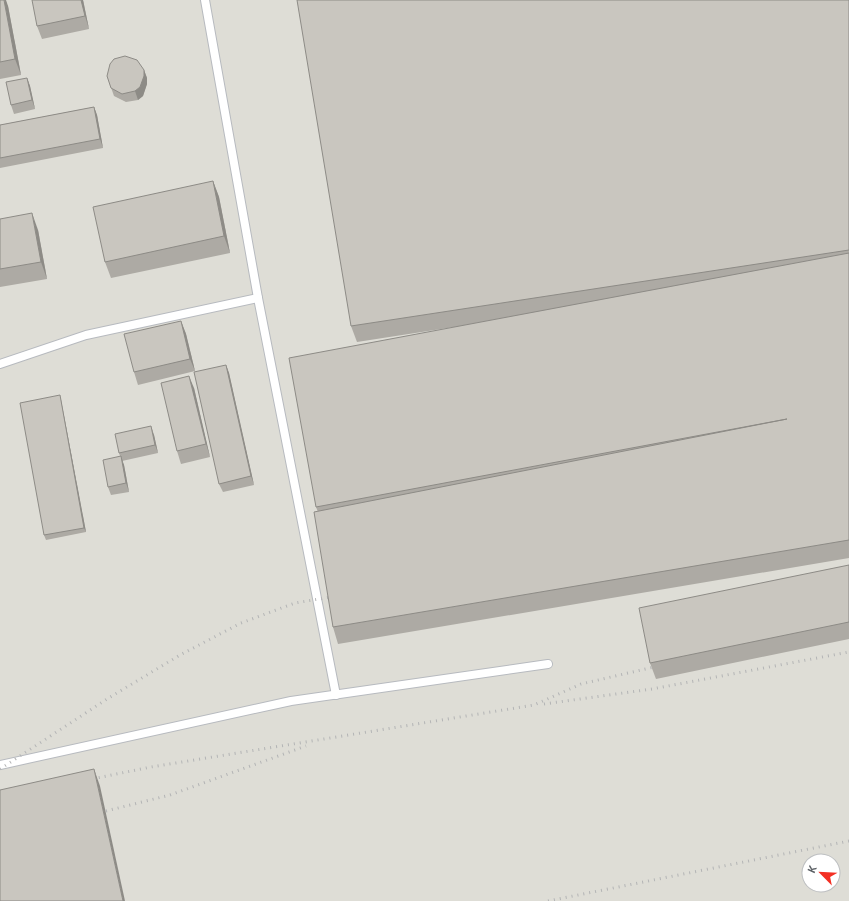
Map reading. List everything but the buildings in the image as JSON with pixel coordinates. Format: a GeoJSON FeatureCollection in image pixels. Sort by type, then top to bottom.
{"type":"FeatureCollection","features":[{"type":"Feature","properties":{"kind":"lane"},"geometry":{"type":"LineString","coordinates":[[205,0],[258,298],[336,695]]}},
{"type":"Feature","properties":{"kind":"lane"},"geometry":{"type":"LineString","coordinates":[[0,364],[86,335],[258,298]]}},
{"type":"Feature","properties":{"kind":"lane"},"geometry":{"type":"LineString","coordinates":[[0,765],[291,701],[548,664]]}},
{"type":"Feature","properties":{"kind":"shaded area"},"geometry":{"type":"Polygon","coordinates":[[[0,0],[849,0],[849,901],[0,901],[0,0]]]}},
{"type":"Feature","properties":{"kind":"railway"},"geometry":{"type":"LineString","coordinates":[[0,769],[107,699],[180,655],[241,623],[295,603],[331,597]]}},
{"type":"Feature","properties":{"kind":"railway"},"geometry":{"type":"LineString","coordinates":[[544,704],[652,689],[849,652]]}},
{"type":"Feature","properties":{"kind":"railway"},"geometry":{"type":"LineString","coordinates":[[87,780],[151,767],[534,705],[581,684],[654,667]]}},
{"type":"Feature","properties":{"kind":"railway"},"geometry":{"type":"LineString","coordinates":[[106,811],[170,795],[306,746]]}},
{"type":"Feature","properties":{"kind":"railway"},"geometry":{"type":"LineString","coordinates":[[548,901],[849,841]]}}]}
